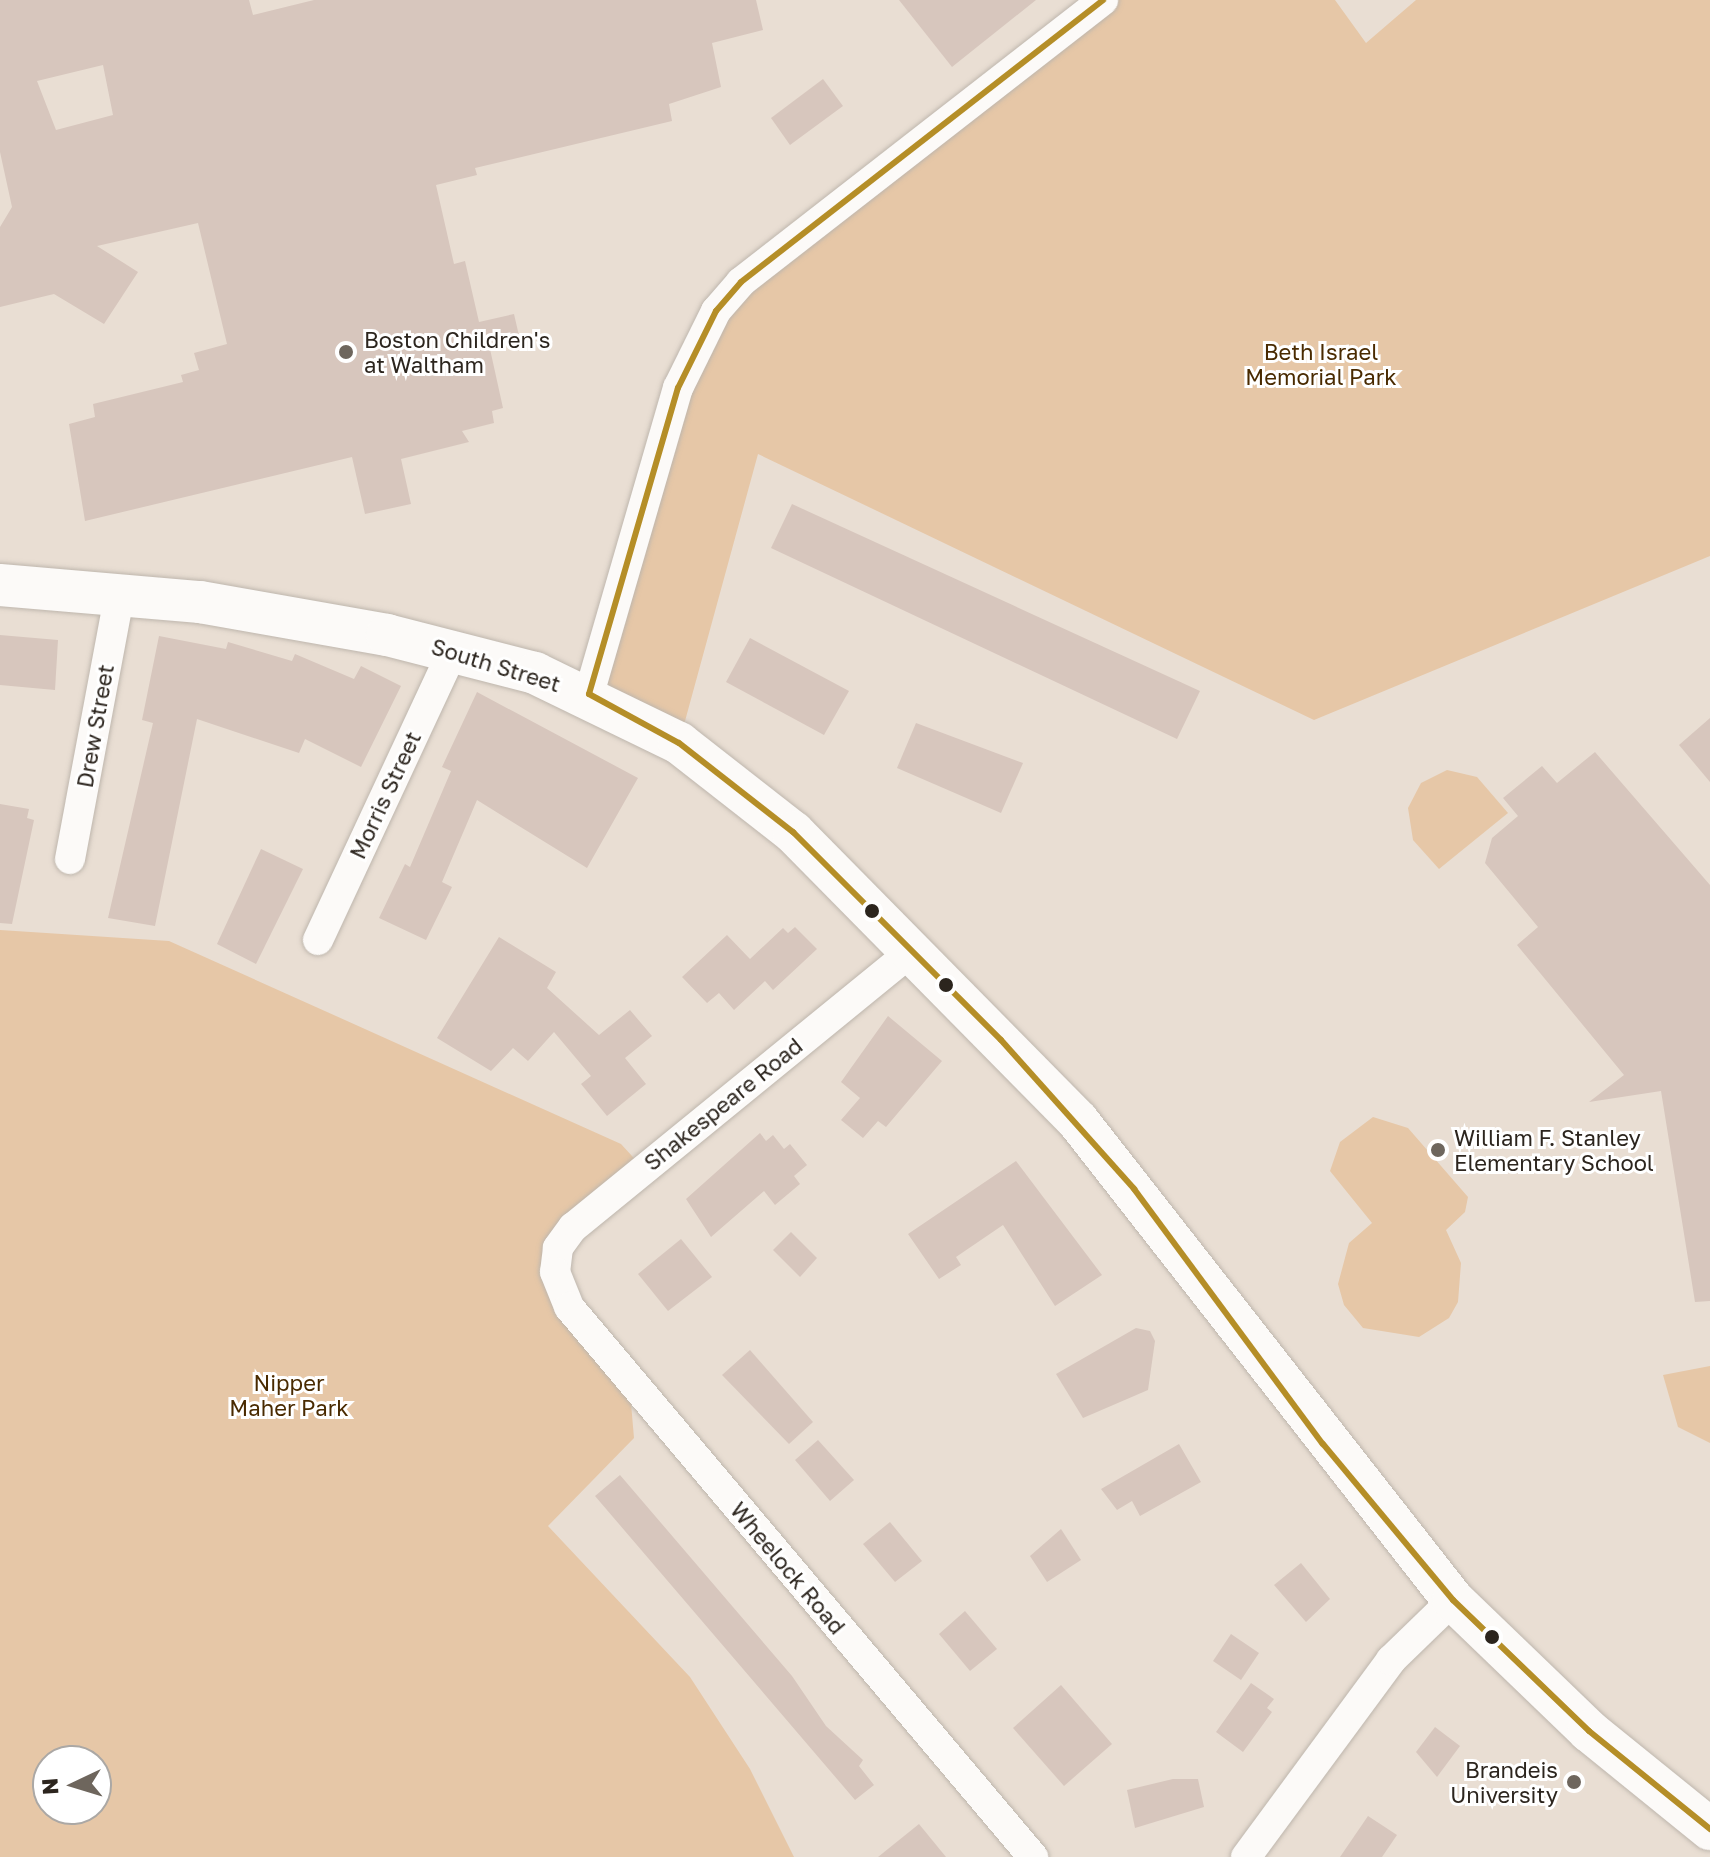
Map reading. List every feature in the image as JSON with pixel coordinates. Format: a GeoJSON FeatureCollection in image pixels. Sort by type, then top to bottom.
{"type":"FeatureCollection","features":[{"type":"Feature","properties":{"kind":"main road","name":"South Street"},"geometry":{"type":"LineString","coordinates":[[0,585],[120,592],[453,650],[589,694],[679,743],[736,785],[912,951],[1078,1121],[1453,1600],[1589,1731],[1710,1829]]}},
{"type":"Feature","properties":{"kind":"street"},"geometry":{"type":"LineString","coordinates":[[589,694],[678,388],[716,311],[741,282],[1103,0]]}},
{"type":"Feature","properties":{"kind":"street","name":"Drew Street"},"geometry":{"type":"LineString","coordinates":[[70,859],[120,592]]}},
{"type":"Feature","properties":{"kind":"street","name":"Morris Street"},"geometry":{"type":"LineString","coordinates":[[318,940],[453,650]]}},
{"type":"Feature","properties":{"kind":"street","name":"Shakespeare Road"},"geometry":{"type":"LineString","coordinates":[[555,1272],[558,1248],[573,1227],[912,951]]}},
{"type":"Feature","properties":{"kind":"street","name":"Wheelock Road"},"geometry":{"type":"LineString","coordinates":[[555,1272],[569,1307],[1033,1857]]}},
{"type":"Feature","properties":{"kind":"street"},"geometry":{"type":"LineString","coordinates":[[1246,1857],[1391,1660],[1453,1600]]}},
{"type":"Feature","properties":{"kind":"green space","name":"Beth Israel Memorial Park"},"geometry":{"type":"Polygon","coordinates":[[[1103,0],[1335,0],[1366,43],[1416,0],[1710,0],[1710,556],[1314,720],[758,454],[679,743],[589,694],[699,337],[1103,0]]]}},
{"type":"Feature","properties":{"kind":"green space"},"geometry":{"type":"Polygon","coordinates":[[[1447,770],[1477,777],[1508,813],[1439,869],[1413,840],[1408,808],[1421,783],[1447,770]]]}},
{"type":"Feature","properties":{"kind":"green space","name":"Nipper Maher Park"},"geometry":{"type":"Polygon","coordinates":[[[0,930],[169,941],[621,1144],[643,1168],[556,1259],[629,1380],[634,1438],[548,1526],[690,1677],[750,1769],[794,1857],[0,1857],[0,930]]]}},
{"type":"Feature","properties":{"kind":"green space"},"geometry":{"type":"Polygon","coordinates":[[[1373,1117],[1408,1128],[1468,1197],[1465,1212],[1446,1230],[1461,1263],[1458,1302],[1449,1318],[1419,1337],[1363,1328],[1344,1305],[1338,1284],[1349,1243],[1372,1223],[1330,1171],[1340,1142],[1373,1117]]]}},
{"type":"Feature","properties":{"kind":"green space"},"geometry":{"type":"Polygon","coordinates":[[[1710,1366],[1710,1443],[1678,1427],[1663,1375],[1710,1366]]]}},
{"type":"Feature","properties":{"kind":"building","name":"Boston Children's at Waltham"},"geometry":{"type":"Polygon","coordinates":[[[0,0],[249,0],[253,15],[314,0],[756,0],[763,30],[712,43],[721,87],[669,104],[672,121],[475,168],[477,175],[436,185],[454,264],[465,261],[479,322],[514,314],[520,340],[490,349],[503,408],[492,411],[494,423],[462,431],[469,442],[401,459],[411,504],[365,514],[352,457],[85,521],[69,424],[95,417],[93,404],[183,382],[181,375],[199,370],[194,353],[227,344],[198,223],[97,246],[138,272],[104,324],[54,294],[0,307],[0,227],[12,207],[0,152],[0,0]],[[103,65],[37,81],[56,130],[113,115],[103,65]]]}},
{"type":"Feature","properties":{"kind":"building"},"geometry":{"type":"Polygon","coordinates":[[[899,0],[1036,0],[952,67],[899,0]]]}},
{"type":"Feature","properties":{"kind":"building"},"geometry":{"type":"Polygon","coordinates":[[[823,79],[843,106],[790,145],[771,118],[823,79]]]}},
{"type":"Feature","properties":{"kind":"building"},"geometry":{"type":"Polygon","coordinates":[[[792,504],[1200,691],[1177,739],[771,548],[792,504]]]}},
{"type":"Feature","properties":{"kind":"building"},"geometry":{"type":"Polygon","coordinates":[[[0,635],[58,640],[55,690],[0,685],[0,635]]]}},
{"type":"Feature","properties":{"kind":"building"},"geometry":{"type":"Polygon","coordinates":[[[159,636],[226,649],[228,642],[292,661],[295,654],[354,679],[361,666],[401,686],[361,767],[305,739],[299,753],[197,719],[155,926],[108,918],[153,723],[142,720],[159,636]]]}},
{"type":"Feature","properties":{"kind":"building"},"geometry":{"type":"Polygon","coordinates":[[[750,638],[849,691],[824,735],[726,682],[750,638]]]}},
{"type":"Feature","properties":{"kind":"building"},"geometry":{"type":"Polygon","coordinates":[[[477,692],[638,778],[587,868],[477,800],[442,882],[452,887],[426,940],[379,918],[405,864],[410,867],[451,771],[442,767],[477,692]]]}},
{"type":"Feature","properties":{"kind":"building"},"geometry":{"type":"Polygon","coordinates":[[[1710,718],[1710,782],[1679,745],[1710,718]]]}},
{"type":"Feature","properties":{"kind":"building"},"geometry":{"type":"Polygon","coordinates":[[[916,723],[1023,763],[1001,813],[897,768],[916,723]]]}},
{"type":"Feature","properties":{"kind":"building"},"geometry":{"type":"Polygon","coordinates":[[[1595,752],[1710,885],[1710,1301],[1695,1302],[1661,1091],[1589,1102],[1624,1075],[1517,945],[1538,927],[1485,863],[1492,838],[1518,816],[1503,798],[1542,766],[1557,783],[1595,752]]]}},
{"type":"Feature","properties":{"kind":"building"},"geometry":{"type":"Polygon","coordinates":[[[0,804],[29,809],[27,818],[34,820],[12,924],[0,923],[0,804]]]}},
{"type":"Feature","properties":{"kind":"building"},"geometry":{"type":"Polygon","coordinates":[[[261,849],[303,869],[256,964],[217,944],[261,849]]]}},
{"type":"Feature","properties":{"kind":"building"},"geometry":{"type":"Polygon","coordinates":[[[795,927],[817,949],[773,990],[765,981],[734,1010],[719,993],[707,1003],[682,977],[727,935],[750,959],[783,928],[788,933],[795,927]]]}},
{"type":"Feature","properties":{"kind":"building"},"geometry":{"type":"Polygon","coordinates":[[[499,937],[556,972],[547,988],[599,1035],[630,1010],[652,1036],[625,1058],[646,1084],[607,1116],[581,1084],[591,1076],[554,1032],[528,1061],[513,1048],[491,1071],[437,1038],[499,937]]]}},
{"type":"Feature","properties":{"kind":"building"},"geometry":{"type":"Polygon","coordinates":[[[888,1016],[942,1061],[886,1127],[878,1121],[863,1138],[841,1120],[860,1098],[841,1082],[888,1016]]]}},
{"type":"Feature","properties":{"kind":"building"},"geometry":{"type":"Polygon","coordinates":[[[760,1133],[766,1141],[773,1135],[784,1149],[790,1144],[807,1165],[794,1176],[800,1184],[775,1205],[764,1191],[711,1237],[686,1199],[760,1133]]]}},
{"type":"Feature","properties":{"kind":"building"},"geometry":{"type":"Polygon","coordinates":[[[1016,1161],[1102,1275],[1055,1306],[1003,1225],[956,1257],[961,1265],[939,1279],[908,1234],[1016,1161]]]}},
{"type":"Feature","properties":{"kind":"building"},"geometry":{"type":"Polygon","coordinates":[[[791,1232],[817,1258],[800,1277],[773,1250],[791,1232]]]}},
{"type":"Feature","properties":{"kind":"building"},"geometry":{"type":"Polygon","coordinates":[[[681,1239],[712,1277],[668,1311],[638,1274],[681,1239]]]}},
{"type":"Feature","properties":{"kind":"building"},"geometry":{"type":"Polygon","coordinates":[[[1136,1328],[1150,1331],[1155,1341],[1148,1390],[1083,1418],[1056,1374],[1136,1328]]]}},
{"type":"Feature","properties":{"kind":"building"},"geometry":{"type":"Polygon","coordinates":[[[750,1350],[813,1422],[789,1444],[722,1375],[750,1350]]]}},
{"type":"Feature","properties":{"kind":"building"},"geometry":{"type":"Polygon","coordinates":[[[818,1440],[854,1480],[830,1501],[795,1460],[818,1440]]]}},
{"type":"Feature","properties":{"kind":"building"},"geometry":{"type":"Polygon","coordinates":[[[1179,1444],[1201,1482],[1140,1516],[1132,1501],[1117,1510],[1101,1489],[1179,1444]]]}},
{"type":"Feature","properties":{"kind":"building"},"geometry":{"type":"Polygon","coordinates":[[[620,1475],[792,1676],[826,1726],[863,1760],[859,1766],[874,1785],[855,1800],[595,1496],[620,1475]]]}},
{"type":"Feature","properties":{"kind":"building"},"geometry":{"type":"Polygon","coordinates":[[[890,1522],[922,1561],[895,1582],[863,1544],[890,1522]]]}},
{"type":"Feature","properties":{"kind":"building"},"geometry":{"type":"Polygon","coordinates":[[[1061,1529],[1081,1560],[1047,1582],[1030,1556],[1061,1529]]]}},
{"type":"Feature","properties":{"kind":"building"},"geometry":{"type":"Polygon","coordinates":[[[1301,1563],[1330,1599],[1306,1622],[1274,1585],[1301,1563]]]}},
{"type":"Feature","properties":{"kind":"building"},"geometry":{"type":"Polygon","coordinates":[[[965,1611],[997,1649],[970,1671],[939,1634],[965,1611]]]}},
{"type":"Feature","properties":{"kind":"building"},"geometry":{"type":"Polygon","coordinates":[[[1231,1634],[1259,1653],[1241,1680],[1213,1661],[1231,1634]]]}},
{"type":"Feature","properties":{"kind":"building"},"geometry":{"type":"Polygon","coordinates":[[[1251,1683],[1274,1699],[1267,1708],[1272,1712],[1243,1752],[1216,1732],[1251,1683]]]}},
{"type":"Feature","properties":{"kind":"building"},"geometry":{"type":"Polygon","coordinates":[[[1061,1685],[1112,1744],[1064,1786],[1013,1728],[1061,1685]]]}},
{"type":"Feature","properties":{"kind":"building"},"geometry":{"type":"Polygon","coordinates":[[[1435,1727],[1460,1746],[1437,1777],[1416,1752],[1435,1727]]]}},
{"type":"Feature","properties":{"kind":"building"},"geometry":{"type":"Polygon","coordinates":[[[1173,1779],[1198,1779],[1204,1807],[1135,1828],[1127,1790],[1173,1779]]]}},
{"type":"Feature","properties":{"kind":"building"},"geometry":{"type":"Polygon","coordinates":[[[1368,1816],[1397,1835],[1382,1857],[1340,1857],[1368,1816]]]}},
{"type":"Feature","properties":{"kind":"building"},"geometry":{"type":"Polygon","coordinates":[[[919,1824],[946,1857],[878,1857],[919,1824]]]}},
{"type":"Feature","properties":{"kind":"transit line"},"geometry":{"type":"LineString","coordinates":[[589,694],[678,388],[716,311],[741,282],[1103,0]]}},
{"type":"Feature","properties":{"kind":"transit line"},"geometry":{"type":"LineString","coordinates":[[589,694],[679,743],[793,832],[1001,1040],[1134,1189],[1323,1444],[1453,1600],[1589,1731],[1710,1829]]}},
{"type":"Feature","properties":{"kind":"place","name":"Boston Children's at Waltham"},"geometry":{"type":"Point","coordinates":[346,352]}},
{"type":"Feature","properties":{"kind":"place","name":"William F. Stanley Elementary School"},"geometry":{"type":"Point","coordinates":[1438,1150]}},
{"type":"Feature","properties":{"kind":"place","name":"Brandeis University"},"geometry":{"type":"Point","coordinates":[1574,1782]}}]}
